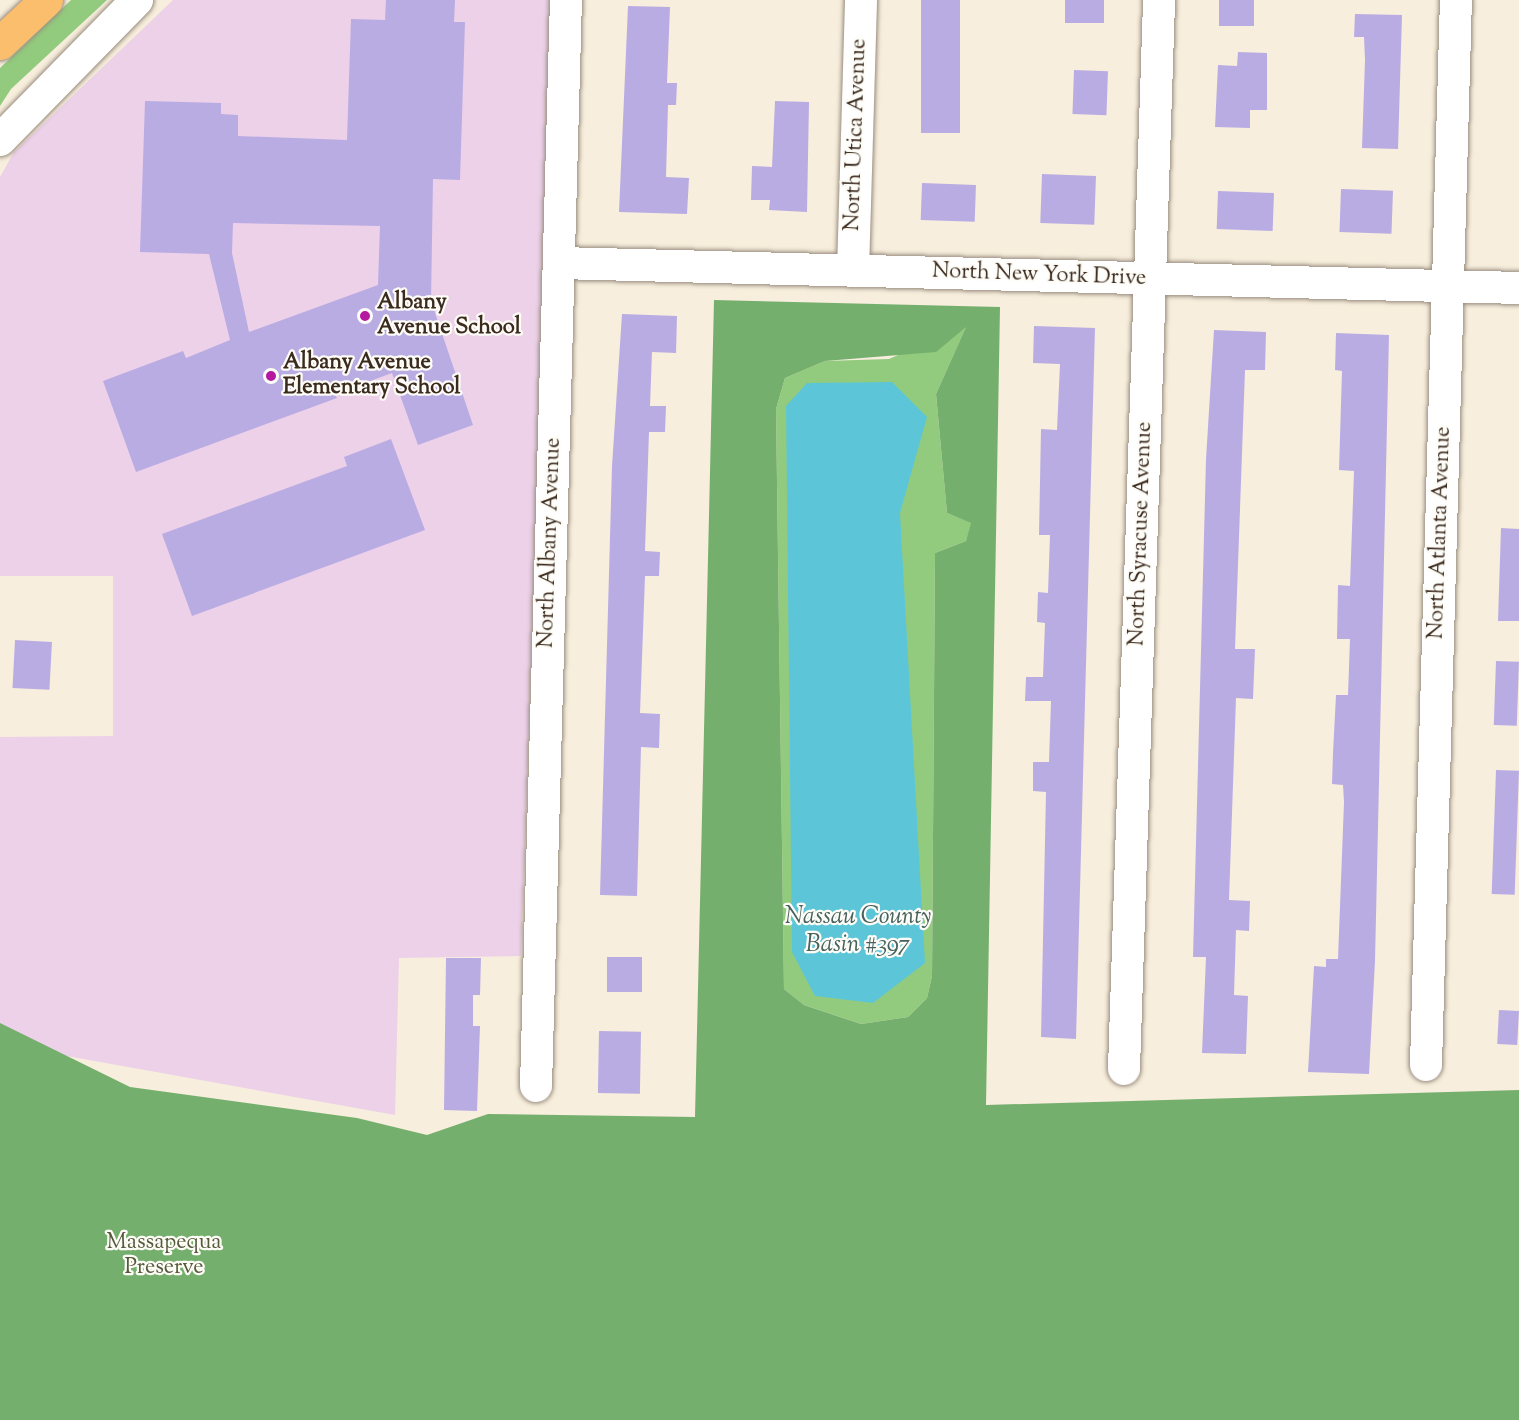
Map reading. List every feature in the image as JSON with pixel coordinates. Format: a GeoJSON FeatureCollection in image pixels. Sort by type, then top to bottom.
{"type":"FeatureCollection","features":[{"type":"Feature","properties":{"kind":"highway"},"geometry":{"type":"LineString","coordinates":[[0,43],[46,0]]}},
{"type":"Feature","properties":{"kind":"street"},"geometry":{"type":"LineString","coordinates":[[0,140],[137,0]]}},
{"type":"Feature","properties":{"kind":"street","name":"North Albany Avenue"},"geometry":{"type":"LineString","coordinates":[[536,1086],[566,0]]}},
{"type":"Feature","properties":{"kind":"street","name":"North Utica Avenue"},"geometry":{"type":"LineString","coordinates":[[853,271],[861,0]]}},
{"type":"Feature","properties":{"kind":"street","name":"North Syracuse Avenue"},"geometry":{"type":"LineString","coordinates":[[1124,1069],[1159,0]]}},
{"type":"Feature","properties":{"kind":"street","name":"North Atlanta Avenue"},"geometry":{"type":"LineString","coordinates":[[1426,1065],[1456,0]]}},
{"type":"Feature","properties":{"kind":"street","name":"North New York Drive"},"geometry":{"type":"LineString","coordinates":[[559,263],[1519,288]]}},
{"type":"Feature","properties":{"kind":"shaded area","name":"Albany Avenue Elementary School"},"geometry":{"type":"Polygon","coordinates":[[[173,0],[555,0],[521,956],[399,958],[395,1115],[0,1044],[0,737],[113,736],[113,576],[0,576],[0,177],[14,152],[173,0]]]}},
{"type":"Feature","properties":{"kind":"green space"},"geometry":{"type":"Polygon","coordinates":[[[71,0],[107,0],[11,89],[0,106],[0,68],[71,0]]]}},
{"type":"Feature","properties":{"kind":"green space","name":"Massapequa Preserve"},"geometry":{"type":"Polygon","coordinates":[[[714,300],[1000,307],[986,1105],[1519,1090],[1519,1420],[0,1420],[0,1023],[130,1087],[357,1118],[427,1135],[488,1114],[695,1117],[714,300]],[[966,327],[936,352],[825,361],[785,378],[776,409],[784,989],[804,1005],[861,1024],[908,1017],[927,998],[932,976],[935,553],[966,541],[971,523],[947,513],[936,394],[966,327]]]}},
{"type":"Feature","properties":{"kind":"green space","name":"Nassau County Basin #397"},"geometry":{"type":"Polygon","coordinates":[[[967,325],[936,394],[947,513],[972,523],[966,541],[935,553],[932,976],[927,998],[908,1017],[861,1024],[804,1005],[784,989],[776,409],[785,378],[825,361],[889,359],[967,325]]]}},
{"type":"Feature","properties":{"kind":"water","name":"Nassau County Basin #397"},"geometry":{"type":"Polygon","coordinates":[[[892,382],[927,417],[900,513],[925,963],[873,1003],[815,996],[792,952],[786,406],[807,383],[892,382]]]}},
{"type":"Feature","properties":{"kind":"building","name":"Albany Avenue School"},"geometry":{"type":"Polygon","coordinates":[[[386,0],[455,0],[454,22],[465,22],[460,180],[433,179],[431,301],[473,425],[418,445],[392,373],[335,394],[337,398],[136,472],[103,381],[183,351],[186,358],[230,340],[209,254],[140,252],[145,101],[221,103],[221,114],[238,115],[238,136],[347,140],[351,19],[385,20],[386,0]],[[233,223],[232,253],[249,332],[378,285],[380,226],[233,223]]]}},
{"type":"Feature","properties":{"kind":"building"},"geometry":{"type":"Polygon","coordinates":[[[921,0],[960,0],[960,133],[921,133],[921,0]]]}},
{"type":"Feature","properties":{"kind":"building"},"geometry":{"type":"Polygon","coordinates":[[[1065,0],[1104,0],[1104,23],[1065,23],[1065,0]]]}},
{"type":"Feature","properties":{"kind":"building"},"geometry":{"type":"Polygon","coordinates":[[[1219,0],[1254,0],[1254,26],[1219,26],[1219,0]]]}},
{"type":"Feature","properties":{"kind":"building"},"geometry":{"type":"Polygon","coordinates":[[[628,6],[670,7],[667,83],[677,83],[676,105],[668,105],[666,177],[689,178],[687,214],[619,212],[628,6]]]}},
{"type":"Feature","properties":{"kind":"building"},"geometry":{"type":"Polygon","coordinates":[[[1355,14],[1402,15],[1398,149],[1362,148],[1364,37],[1354,37],[1355,14]]]}},
{"type":"Feature","properties":{"kind":"building"},"geometry":{"type":"Polygon","coordinates":[[[1238,52],[1267,53],[1267,110],[1250,110],[1250,128],[1215,127],[1218,65],[1237,66],[1238,52]]]}},
{"type":"Feature","properties":{"kind":"building"},"geometry":{"type":"Polygon","coordinates":[[[1074,70],[1108,71],[1106,115],[1072,114],[1074,70]]]}},
{"type":"Feature","properties":{"kind":"building"},"geometry":{"type":"Polygon","coordinates":[[[775,101],[809,102],[807,212],[769,210],[770,200],[751,200],[752,166],[772,167],[775,101]]]}},
{"type":"Feature","properties":{"kind":"building"},"geometry":{"type":"Polygon","coordinates":[[[1042,174],[1096,176],[1094,225],[1040,223],[1042,174]]]}},
{"type":"Feature","properties":{"kind":"building"},"geometry":{"type":"Polygon","coordinates":[[[922,183],[976,185],[975,222],[921,220],[922,183]]]}},
{"type":"Feature","properties":{"kind":"building"},"geometry":{"type":"Polygon","coordinates":[[[1341,189],[1393,191],[1391,234],[1339,232],[1341,189]]]}},
{"type":"Feature","properties":{"kind":"building"},"geometry":{"type":"Polygon","coordinates":[[[1218,191],[1274,193],[1273,231],[1217,229],[1218,191]]]}},
{"type":"Feature","properties":{"kind":"building"},"geometry":{"type":"Polygon","coordinates":[[[622,314],[677,316],[676,353],[652,352],[650,406],[666,406],[665,432],[649,432],[645,551],[660,552],[659,576],[645,576],[640,713],[660,714],[659,748],[641,747],[637,896],[600,895],[612,466],[622,314]]]}},
{"type":"Feature","properties":{"kind":"building"},"geometry":{"type":"Polygon","coordinates":[[[1034,326],[1095,328],[1076,1039],[1041,1037],[1046,792],[1033,791],[1033,762],[1049,762],[1051,701],[1025,701],[1026,677],[1043,677],[1045,623],[1037,622],[1038,592],[1048,593],[1050,535],[1039,535],[1041,429],[1057,430],[1060,364],[1033,363],[1034,326]]]}},
{"type":"Feature","properties":{"kind":"building"},"geometry":{"type":"Polygon","coordinates":[[[1214,330],[1266,332],[1265,370],[1245,370],[1235,649],[1255,649],[1253,699],[1236,698],[1229,900],[1250,901],[1249,931],[1236,930],[1234,995],[1248,996],[1246,1054],[1202,1053],[1206,957],[1193,957],[1206,459],[1214,330]]]}},
{"type":"Feature","properties":{"kind":"building"},"geometry":{"type":"Polygon","coordinates":[[[1336,333],[1389,335],[1375,961],[1369,1074],[1308,1072],[1314,966],[1326,967],[1326,959],[1338,959],[1344,802],[1343,785],[1332,784],[1336,695],[1348,695],[1350,639],[1337,639],[1338,585],[1350,586],[1354,471],[1339,470],[1342,371],[1335,370],[1336,333]]]}},
{"type":"Feature","properties":{"kind":"building"},"geometry":{"type":"Polygon","coordinates":[[[391,439],[425,530],[192,616],[162,534],[347,466],[344,457],[391,439]]]}},
{"type":"Feature","properties":{"kind":"building"},"geometry":{"type":"Polygon","coordinates":[[[1501,528],[1519,529],[1519,621],[1498,621],[1501,528]]]}},
{"type":"Feature","properties":{"kind":"building"},"geometry":{"type":"Polygon","coordinates":[[[15,640],[52,642],[49,690],[12,688],[15,640]]]}},
{"type":"Feature","properties":{"kind":"building"},"geometry":{"type":"Polygon","coordinates":[[[1496,661],[1519,662],[1517,726],[1494,725],[1496,661]]]}},
{"type":"Feature","properties":{"kind":"building"},"geometry":{"type":"Polygon","coordinates":[[[1496,770],[1519,771],[1515,895],[1492,894],[1496,770]]]}},
{"type":"Feature","properties":{"kind":"building"},"geometry":{"type":"Polygon","coordinates":[[[607,957],[642,957],[642,992],[607,992],[607,957]]]}},
{"type":"Feature","properties":{"kind":"building"},"geometry":{"type":"Polygon","coordinates":[[[446,958],[481,958],[480,995],[473,995],[473,1026],[480,1026],[477,1111],[444,1110],[446,958]]]}},
{"type":"Feature","properties":{"kind":"building"},"geometry":{"type":"Polygon","coordinates":[[[1499,1010],[1519,1011],[1517,1045],[1497,1044],[1499,1010]]]}},
{"type":"Feature","properties":{"kind":"building"},"geometry":{"type":"Polygon","coordinates":[[[599,1031],[641,1032],[640,1094],[598,1093],[599,1031]]]}},
{"type":"Feature","properties":{"kind":"place","name":"Albany Avenue School"},"geometry":{"type":"Point","coordinates":[365,316]}},
{"type":"Feature","properties":{"kind":"place","name":"Albany Avenue Elementary School"},"geometry":{"type":"Point","coordinates":[271,376]}}]}
